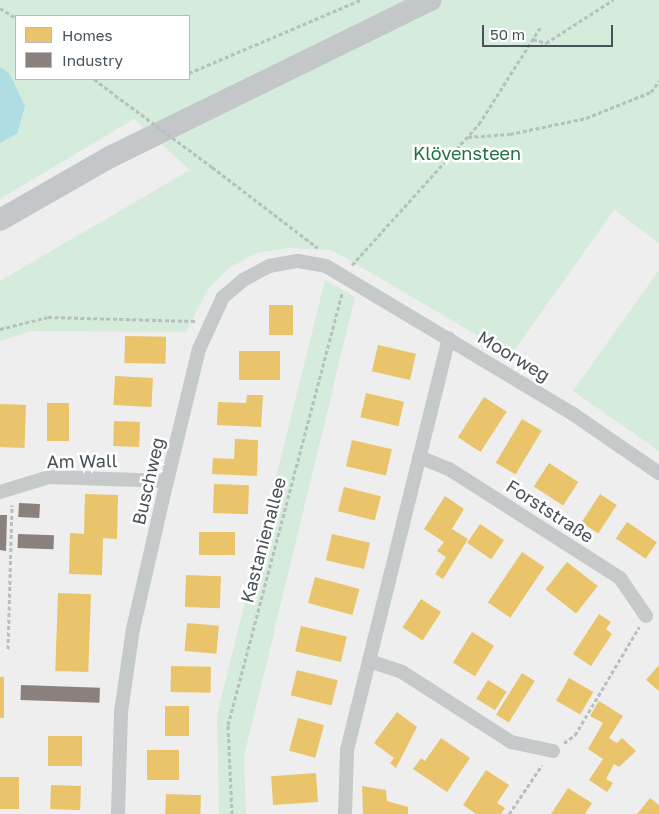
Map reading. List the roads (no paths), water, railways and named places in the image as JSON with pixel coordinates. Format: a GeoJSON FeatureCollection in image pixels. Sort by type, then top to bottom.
{"type":"FeatureCollection","features":[{"type":"Feature","properties":{"kind":"main road"},"geometry":{"type":"LineString","coordinates":[[0,220],[110,157],[432,0]]}},
{"type":"Feature","properties":{"kind":"street","name":"Buschweg"},"geometry":{"type":"LineString","coordinates":[[118,814],[121,712],[132,638],[167,481],[210,321],[223,297],[269,266],[298,261],[326,266],[346,275]]}},
{"type":"Feature","properties":{"kind":"street","name":"Moorweg"},"geometry":{"type":"LineString","coordinates":[[346,275],[449,338],[659,473]]}},
{"type":"Feature","properties":{"kind":"street"},"geometry":{"type":"LineString","coordinates":[[345,814],[347,750],[449,338]]}},
{"type":"Feature","properties":{"kind":"street","name":"Forststraße"},"geometry":{"type":"LineString","coordinates":[[419,457],[449,469],[620,578],[646,616]]}},
{"type":"Feature","properties":{"kind":"street","name":"Am Wall"},"geometry":{"type":"LineString","coordinates":[[0,492],[13,486],[49,477],[83,476],[167,481]]}},
{"type":"Feature","properties":{"kind":"street"},"geometry":{"type":"LineString","coordinates":[[369,661],[402,672],[511,742],[553,751]]}},
{"type":"Feature","properties":{"kind":"water"},"geometry":{"type":"Polygon","coordinates":[[[0,67],[9,73],[25,106],[17,134],[0,143],[0,67]]]}},
{"type":"Feature","properties":{"kind":"park label","name":"Klövensteen"},"geometry":{"type":"Point","coordinates":[467,153]}}]}
